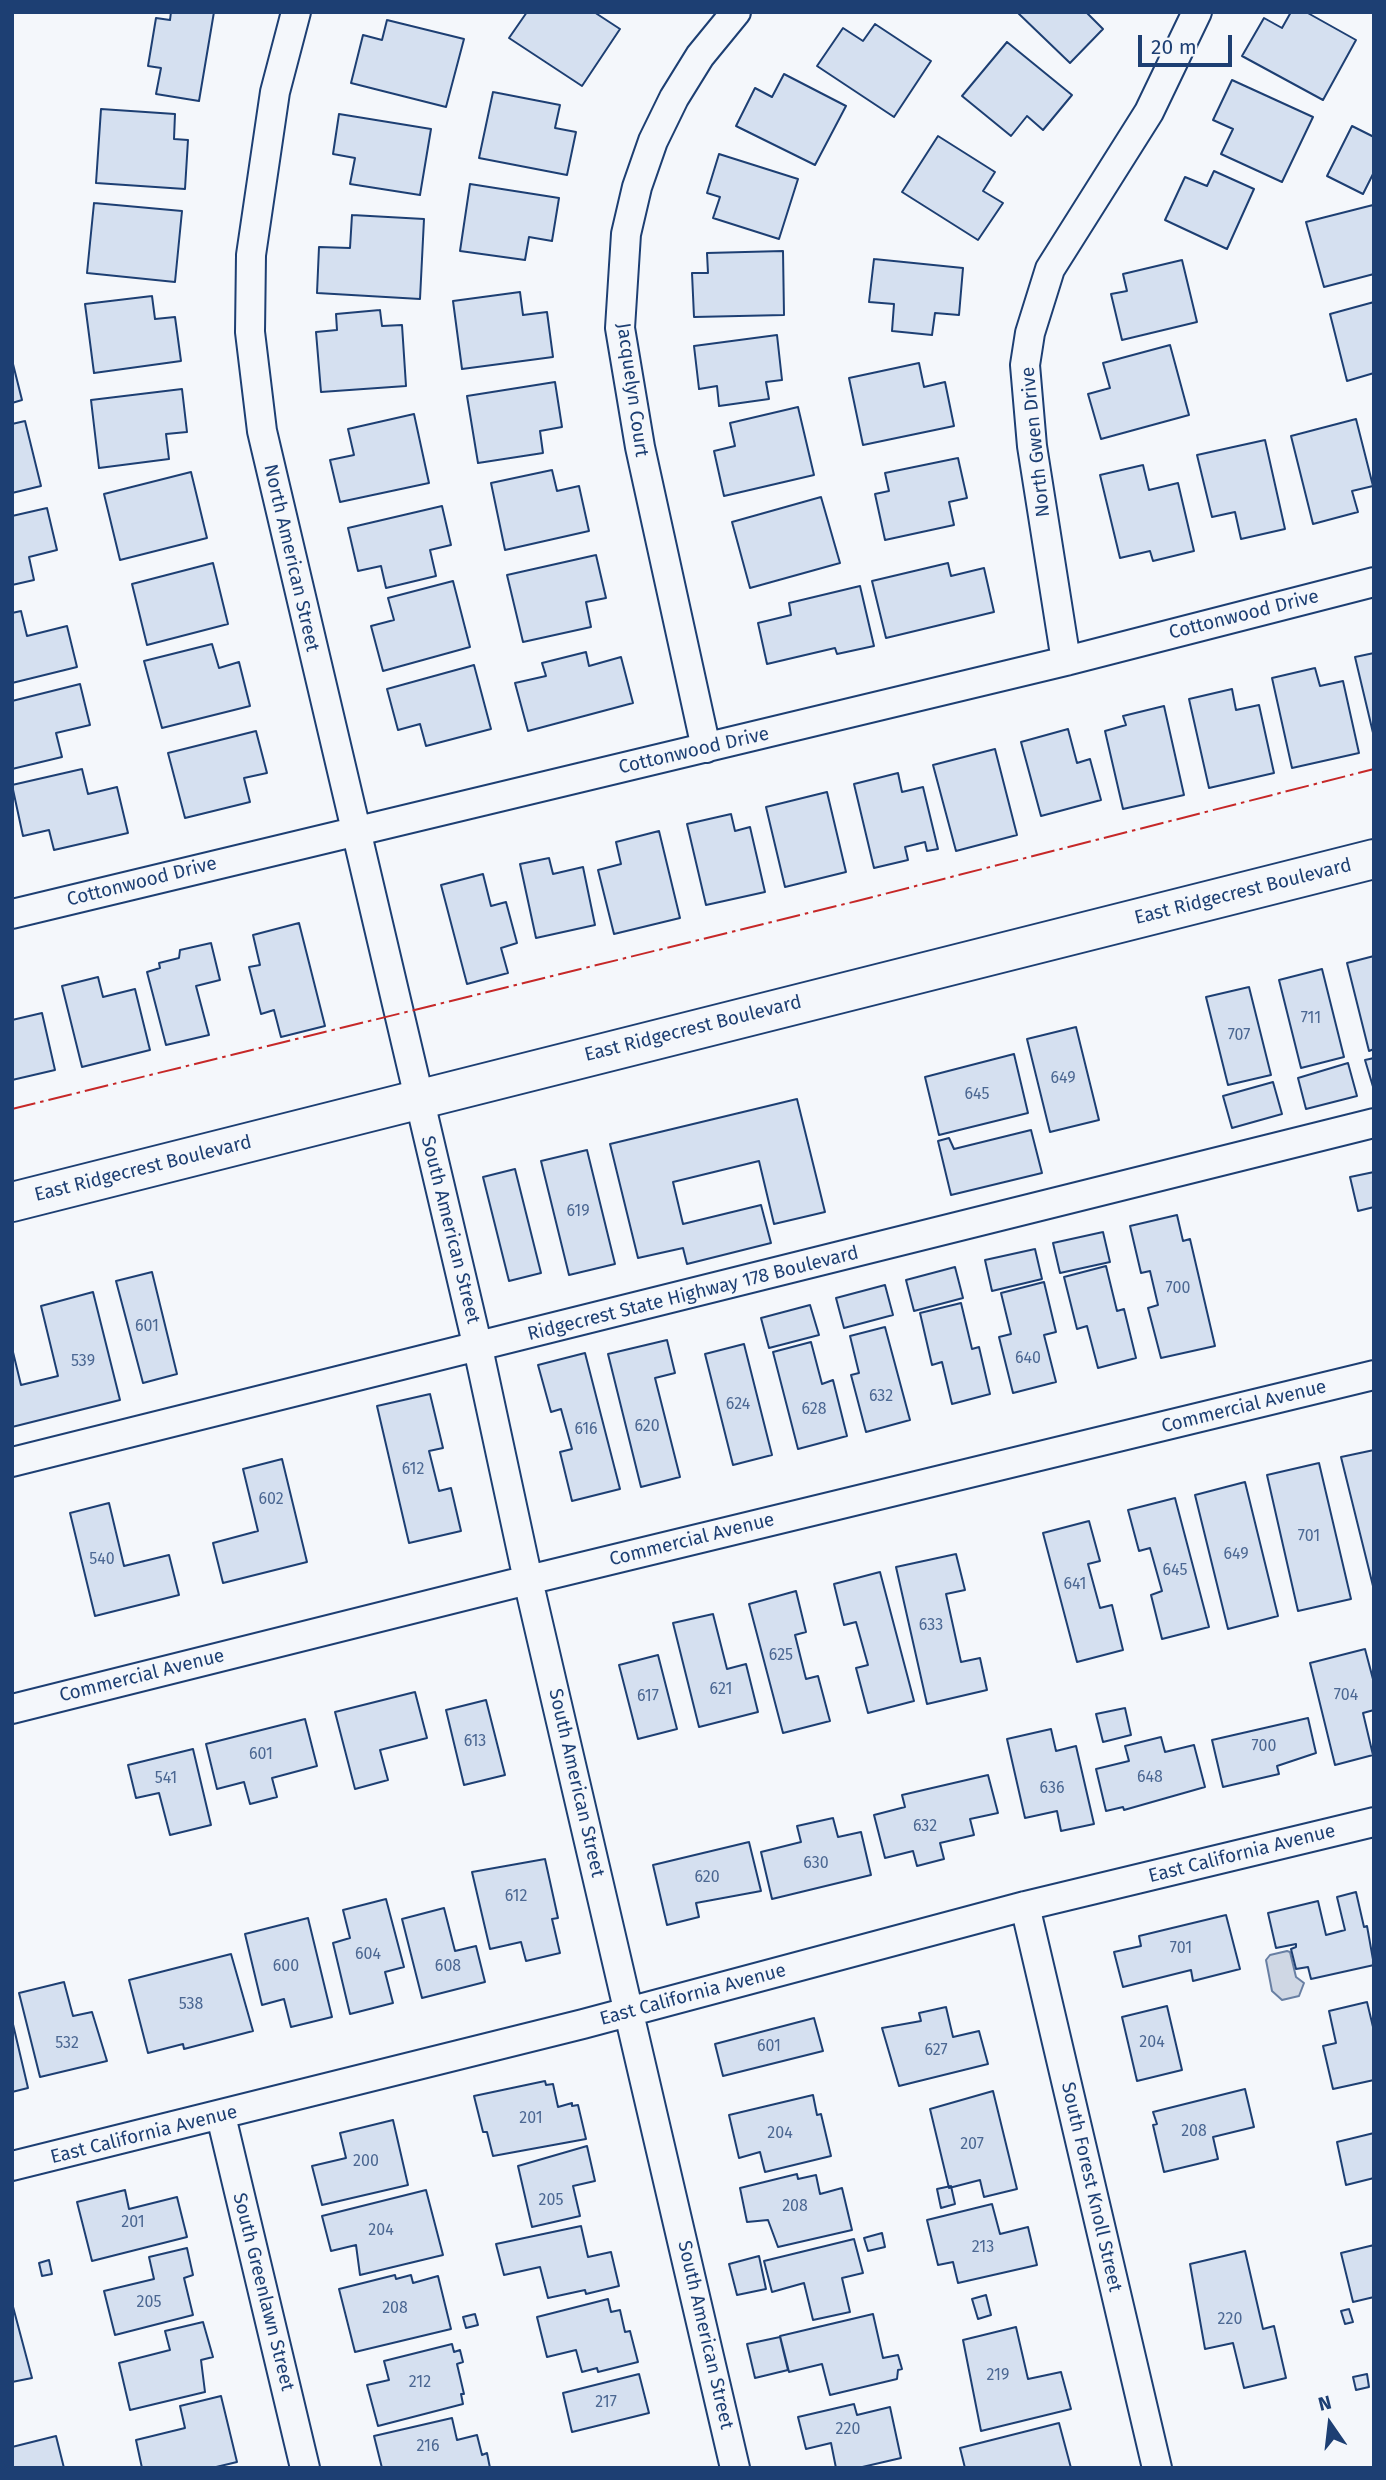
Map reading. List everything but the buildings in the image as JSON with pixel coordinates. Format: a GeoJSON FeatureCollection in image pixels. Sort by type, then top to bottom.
{"type":"FeatureCollection","features":[{"type":"Feature","properties":{"kind":"main road","name":"East Ridgecrest Boulevard"},"geometry":{"type":"LineString","coordinates":[[12,1202],[1374,859]]}},
{"type":"Feature","properties":{"kind":"street","name":"North American Street"},"geometry":{"type":"LineString","coordinates":[[296,12],[275,92],[251,255],[250,332],[262,431],[418,1098]]}},
{"type":"Feature","properties":{"kind":"street","name":"Jacquelyn Court"},"geometry":{"type":"LineString","coordinates":[[706,748],[640,447],[620,328],[626,234],[637,187],[653,141],[700,56],[737,12]]}},
{"type":"Feature","properties":{"kind":"street","name":"North Gwen Drive"},"geometry":{"type":"LineString","coordinates":[[1066,661],[1032,446],[1026,365],[1030,333],[1050,269],[1149,112],[1197,12]]}},
{"type":"Feature","properties":{"kind":"street","name":"Cottonwood Drive"},"geometry":{"type":"LineString","coordinates":[[12,914],[1066,661],[1374,582]]}},
{"type":"Feature","properties":{"kind":"street","name":"South American Street"},"geometry":{"type":"LineString","coordinates":[[418,1098],[478,1348],[527,1580],[631,2011],[735,2468]]}},
{"type":"Feature","properties":{"kind":"street","name":"Ridgecrest State Highway 178 Boulevard"},"geometry":{"type":"LineString","coordinates":[[12,1462],[1374,1123]]}},
{"type":"Feature","properties":{"kind":"street","name":"Commercial Avenue"},"geometry":{"type":"LineString","coordinates":[[12,1709],[527,1580],[1374,1375]]}},
{"type":"Feature","properties":{"kind":"street","name":"East California Avenue"},"geometry":{"type":"LineString","coordinates":[[12,2166],[631,2011],[1025,1906],[1374,1822]]}},
{"type":"Feature","properties":{"kind":"street","name":"South Forest Knoll Street"},"geometry":{"type":"LineString","coordinates":[[1025,1906],[1157,2468]]}},
{"type":"Feature","properties":{"kind":"street","name":"South Greenlawn Street"},"geometry":{"type":"LineString","coordinates":[[220,2116],[305,2468]]}},
{"type":"Feature","properties":{"kind":"shaded area"},"geometry":{"type":"Polygon","coordinates":[[[1290,1952],[1296,1977],[1304,1983],[1299,1996],[1282,2000],[1272,1991],[1266,1960],[1270,1955],[1290,1952]]]}},
{"type":"Feature","properties":{"kind":"power"},"geometry":{"type":"LineString","coordinates":[[12,1109],[857,901],[1374,769]]}}]}
